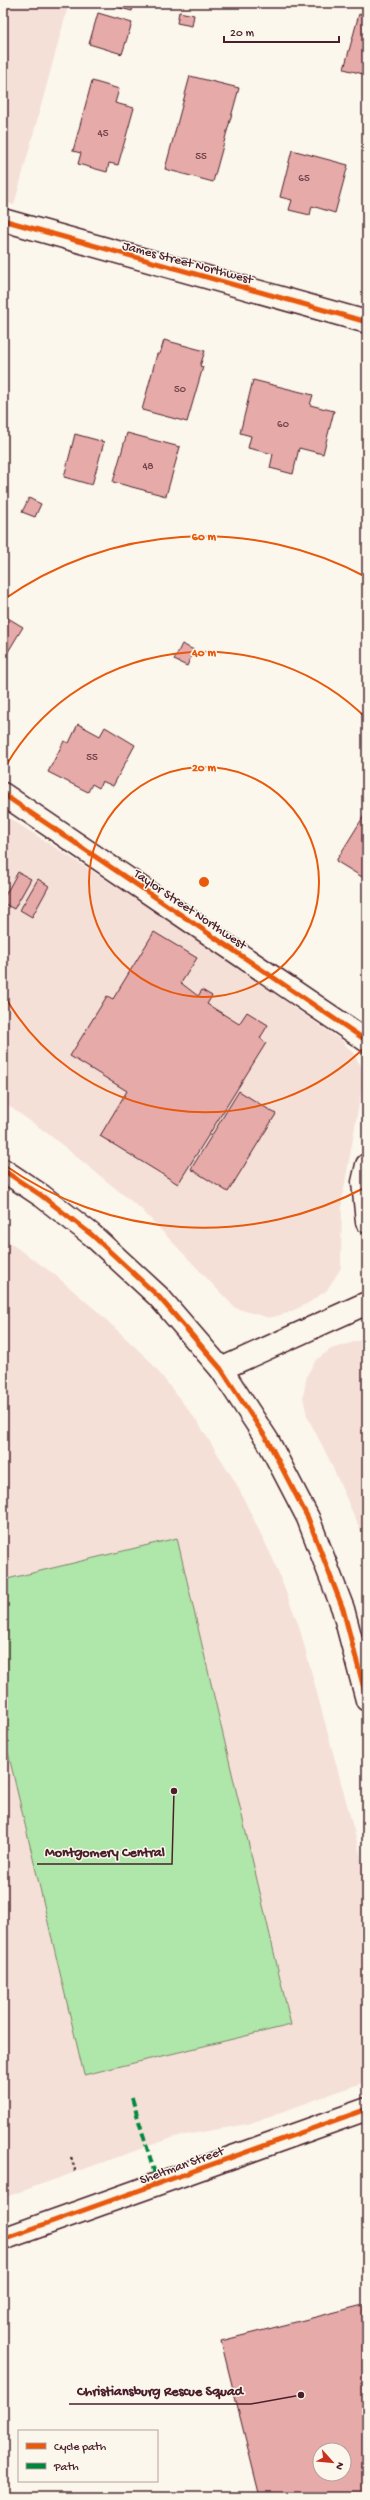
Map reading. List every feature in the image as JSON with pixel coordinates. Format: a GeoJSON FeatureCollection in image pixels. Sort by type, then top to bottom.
{"type":"FeatureCollection","features":[{"type":"Feature","properties":{"kind":"street","name":"James Street Northwest"},"geometry":{"type":"LineString","coordinates":[[3,220],[367,322]]}},
{"type":"Feature","properties":{"kind":"street","name":"Taylor Street Northwest"},"geometry":{"type":"LineString","coordinates":[[3,794],[367,1041]]}},
{"type":"Feature","properties":{"kind":"street"},"geometry":{"type":"LineString","coordinates":[[367,1165],[363,1182],[367,1222]]}},
{"type":"Feature","properties":{"kind":"street"},"geometry":{"type":"LineString","coordinates":[[3,1170],[42,1196],[92,1235],[160,1297],[221,1369],[268,1441],[308,1518],[343,1609],[367,1700]]}},
{"type":"Feature","properties":{"kind":"street"},"geometry":{"type":"LineString","coordinates":[[221,1369],[367,1303]]}},
{"type":"Feature","properties":{"kind":"street","name":"Sheltman Street"},"geometry":{"type":"LineString","coordinates":[[3,2239],[367,2109]]}},
{"type":"Feature","properties":{"kind":"path"},"geometry":{"type":"LineString","coordinates":[[71,2157],[76,2173]]}},
{"type":"Feature","properties":{"kind":"shaded area"},"geometry":{"type":"Polygon","coordinates":[[[3,3],[69,3],[14,205],[3,202],[3,3]]]}},
{"type":"Feature","properties":{"kind":"shaded area"},"geometry":{"type":"Polygon","coordinates":[[[3,814],[156,912],[341,1040],[353,1053],[361,1066],[363,1082],[342,1200],[341,1268],[327,1290],[310,1302],[288,1313],[269,1318],[235,1308],[141,1209],[47,1133],[3,1102],[3,814]]]}},
{"type":"Feature","properties":{"kind":"shaded area"},"geometry":{"type":"Polygon","coordinates":[[[3,1238],[54,1274],[98,1312],[150,1361],[197,1421],[236,1483],[273,1559],[299,1626],[367,1879],[367,2081],[248,2124],[174,2137],[3,2198],[3,1238]]]}},
{"type":"Feature","properties":{"kind":"shaded area"},"geometry":{"type":"Polygon","coordinates":[[[367,1338],[367,1545],[328,1457],[307,1416],[303,1397],[307,1375],[316,1360],[331,1349],[367,1338]]]}},
{"type":"Feature","properties":{"kind":"green space"},"geometry":{"type":"Polygon","coordinates":[[[177,1538],[291,2025],[84,2075],[3,1731],[3,1580],[177,1538]]]}},
{"type":"Feature","properties":{"kind":"building"},"geometry":{"type":"Polygon","coordinates":[[[101,3],[134,3],[132,11],[101,3]]]}},
{"type":"Feature","properties":{"kind":"building"},"geometry":{"type":"Polygon","coordinates":[[[179,12],[194,15],[192,26],[177,23],[179,12]]]}},
{"type":"Feature","properties":{"kind":"building"},"geometry":{"type":"Polygon","coordinates":[[[98,13],[132,23],[122,54],[89,44],[98,13]]]}},
{"type":"Feature","properties":{"kind":"building"},"geometry":{"type":"Polygon","coordinates":[[[359,14],[367,16],[367,75],[344,69],[359,14]]]}},
{"type":"Feature","properties":{"kind":"building"},"geometry":{"type":"Polygon","coordinates":[[[190,76],[239,88],[213,182],[165,169],[190,76]]]}},
{"type":"Feature","properties":{"kind":"building"},"geometry":{"type":"Polygon","coordinates":[[[92,81],[119,89],[115,103],[134,108],[118,165],[109,163],[107,172],[78,164],[81,153],[73,151],[92,81]]]}},
{"type":"Feature","properties":{"kind":"building"},"geometry":{"type":"Polygon","coordinates":[[[292,150],[348,165],[335,213],[312,206],[310,215],[289,210],[292,200],[280,197],[292,150]]]}},
{"type":"Feature","properties":{"kind":"building"},"geometry":{"type":"Polygon","coordinates":[[[164,340],[205,351],[200,366],[203,367],[187,422],[142,410],[157,354],[160,354],[164,340]]]}},
{"type":"Feature","properties":{"kind":"building"},"geometry":{"type":"Polygon","coordinates":[[[253,380],[313,395],[310,405],[334,411],[323,454],[299,448],[293,474],[270,468],[273,454],[248,448],[251,436],[240,433],[253,380]]]}},
{"type":"Feature","properties":{"kind":"building"},"geometry":{"type":"Polygon","coordinates":[[[127,433],[180,447],[166,496],[113,482],[127,433]]]}},
{"type":"Feature","properties":{"kind":"building"},"geometry":{"type":"Polygon","coordinates":[[[75,434],[104,442],[92,485],[64,477],[75,434]]]}},
{"type":"Feature","properties":{"kind":"building"},"geometry":{"type":"Polygon","coordinates":[[[29,498],[41,504],[35,517],[22,512],[29,498]]]}},
{"type":"Feature","properties":{"kind":"building"},"geometry":{"type":"Polygon","coordinates":[[[3,615],[23,627],[3,660],[3,615]]]}},
{"type":"Feature","properties":{"kind":"building"},"geometry":{"type":"Polygon","coordinates":[[[182,644],[194,650],[187,666],[174,660],[182,644]]]}},
{"type":"Feature","properties":{"kind":"building"},"geometry":{"type":"Polygon","coordinates":[[[78,724],[100,736],[105,727],[135,745],[113,786],[102,781],[99,788],[92,784],[88,792],[48,772],[64,741],[69,743],[78,724]]]}},
{"type":"Feature","properties":{"kind":"building"},"geometry":{"type":"Polygon","coordinates":[[[365,814],[367,815],[367,880],[336,861],[365,814]]]}},
{"type":"Feature","properties":{"kind":"building"},"geometry":{"type":"Polygon","coordinates":[[[18,872],[31,879],[14,909],[3,903],[3,899],[18,872]]]}},
{"type":"Feature","properties":{"kind":"building"},"geometry":{"type":"Polygon","coordinates":[[[38,879],[49,886],[32,917],[20,910],[38,879]]]}},
{"type":"Feature","properties":{"kind":"building"},"geometry":{"type":"Polygon","coordinates":[[[154,932],[197,958],[181,983],[198,996],[202,990],[212,996],[207,1004],[239,1024],[247,1012],[268,1025],[260,1038],[266,1043],[178,1184],[100,1136],[127,1091],[70,1056],[107,996],[113,999],[154,932]]]}},
{"type":"Feature","properties":{"kind":"building"},"geometry":{"type":"Polygon","coordinates":[[[239,1091],[276,1114],[228,1192],[191,1169],[239,1091]]]}},
{"type":"Feature","properties":{"kind":"building"},"geometry":{"type":"Polygon","coordinates":[[[367,2304],[367,2497],[260,2497],[221,2341],[367,2304]]]}},
{"type":"Feature","properties":{"kind":"marked path"},"geometry":{"type":"LineString","coordinates":[[132,2098],[158,2184]]}},
{"type":"Feature","properties":{"kind":"cycle path"},"geometry":{"type":"LineString","coordinates":[[3,220],[367,322]]}},
{"type":"Feature","properties":{"kind":"cycle path"},"geometry":{"type":"LineString","coordinates":[[3,794],[367,1041]]}},
{"type":"Feature","properties":{"kind":"cycle path"},"geometry":{"type":"LineString","coordinates":[[3,1170],[42,1196],[92,1235],[159,1297],[221,1369],[268,1441],[308,1518],[343,1609],[367,1700]]}},
{"type":"Feature","properties":{"kind":"cycle path"},"geometry":{"type":"LineString","coordinates":[[3,2239],[367,2109]]}},
{"type":"Feature","properties":{"kind":"place","name":"Montgomery Central"},"geometry":{"type":"Point","coordinates":[174,1791]}},
{"type":"Feature","properties":{"kind":"place","name":"Christiansburg Rescue Squad"},"geometry":{"type":"Point","coordinates":[301,2395]}}]}
